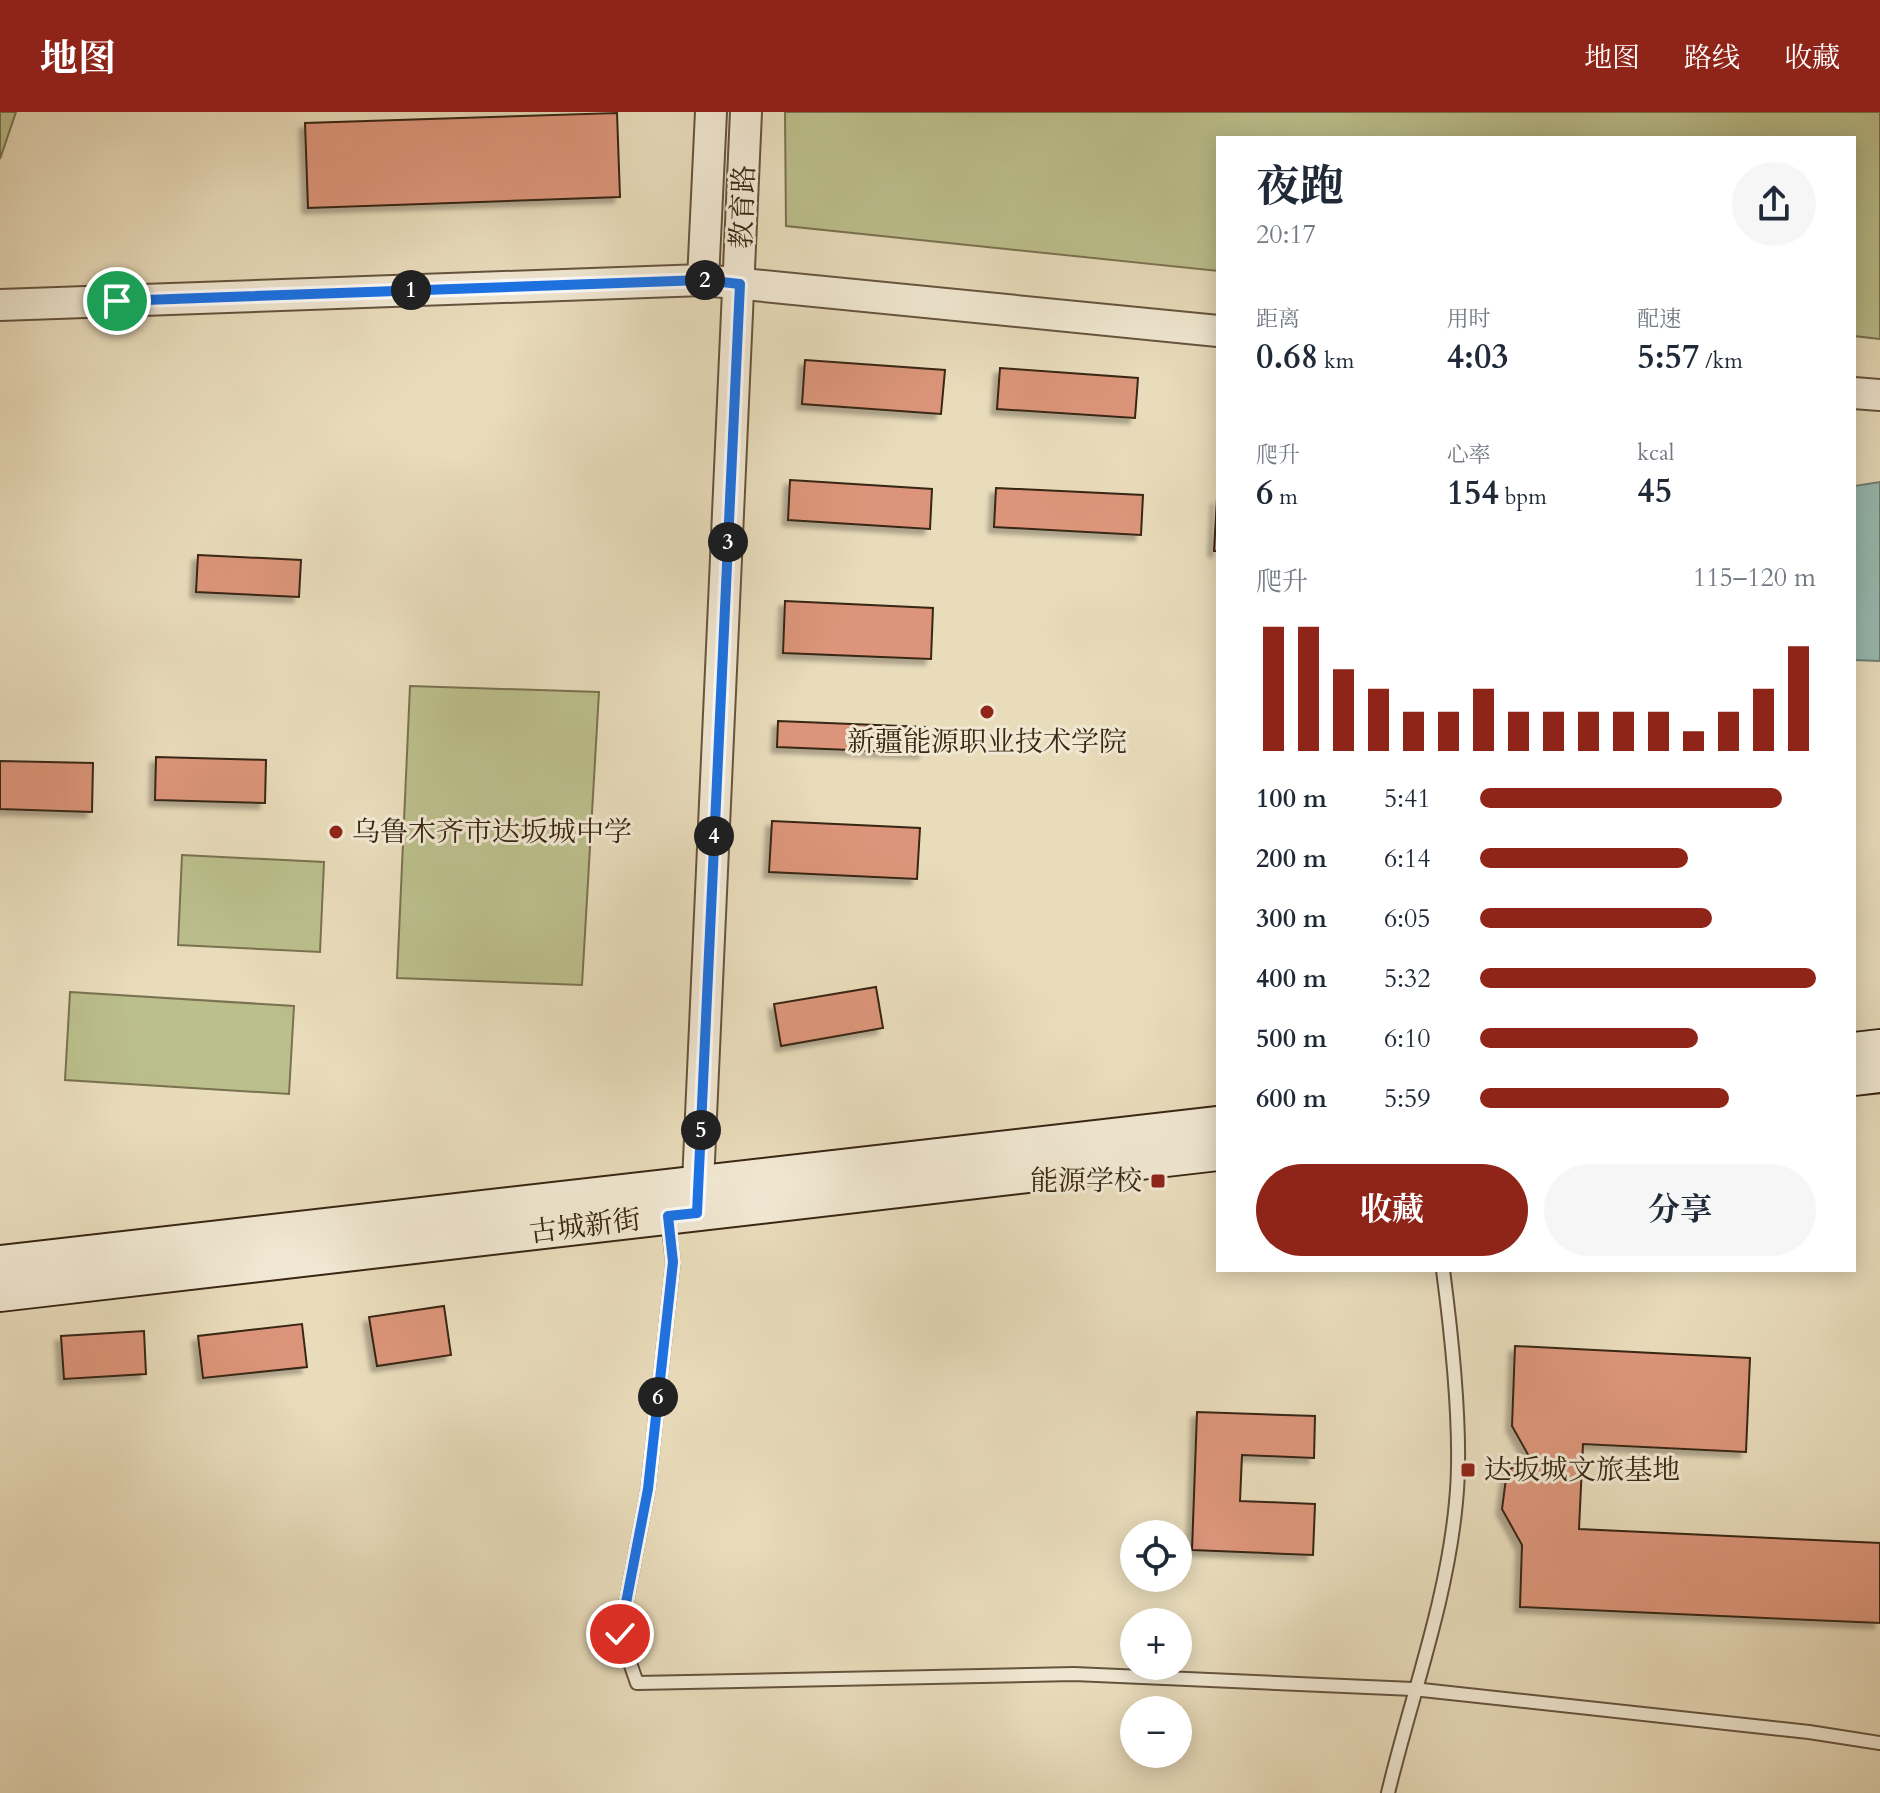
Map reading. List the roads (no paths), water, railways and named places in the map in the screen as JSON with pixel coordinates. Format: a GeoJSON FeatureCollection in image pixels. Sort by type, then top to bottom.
{"type":"FeatureCollection","features":[{"type":"Feature","properties":{"kind":"main road"},"geometry":{"type":"LineString","coordinates":[[1856,1050],[1880,1047]]}},
{"type":"Feature","properties":{"kind":"main road"},"geometry":{"type":"LineString","coordinates":[[1856,1078],[1880,1075]]}},
{"type":"Feature","properties":{"kind":"main road","name":"古城新街"},"geometry":{"type":"LineString","coordinates":[[0,1294],[688,1205],[1216,1124]]}},
{"type":"Feature","properties":{"kind":"main road","name":"古城新街"},"geometry":{"type":"LineString","coordinates":[[0,1263],[688,1205],[1216,1153]]}},
{"type":"Feature","properties":{"kind":"street"},"geometry":{"type":"LineString","coordinates":[[703,280],[711,112]]}},
{"type":"Feature","properties":{"kind":"street","name":"教育路"},"geometry":{"type":"LineString","coordinates":[[688,1205],[740,284],[746,112]]}},
{"type":"Feature","properties":{"kind":"street"},"geometry":{"type":"LineString","coordinates":[[0,305],[703,280],[1216,331]]}},
{"type":"Feature","properties":{"kind":"street"},"geometry":{"type":"LineString","coordinates":[[1856,393],[1880,395]]}},
{"type":"Feature","properties":{"kind":"lane"},"geometry":{"type":"LineString","coordinates":[[688,1205],[673,1262],[650,1474],[620,1634],[637,1683],[1074,1674],[1413,1689],[1794,1730],[1880,1743]]}},
{"type":"Feature","properties":{"kind":"lane"},"geometry":{"type":"LineString","coordinates":[[1388,1793],[1413,1689],[1442,1593],[1457,1500],[1455,1394],[1443,1272]]}},
{"type":"Feature","properties":{"kind":"water"},"geometry":{"type":"Polygon","coordinates":[[[1880,482],[1880,661],[1856,660],[1856,486],[1880,482]]]}},
{"type":"Feature","properties":{"kind":"place","name":"新疆能源职业技术学院"},"geometry":{"type":"Point","coordinates":[987,712]}},
{"type":"Feature","properties":{"kind":"place","name":"乌鲁木齐市达坂城中学"},"geometry":{"type":"Point","coordinates":[336,832]}},
{"type":"Feature","properties":{"kind":"place","name":"能源学校"},"geometry":{"type":"Point","coordinates":[1158,1181]}},
{"type":"Feature","properties":{"kind":"place","name":"达坂城文旅基地"},"geometry":{"type":"Point","coordinates":[1468,1470]}}]}
